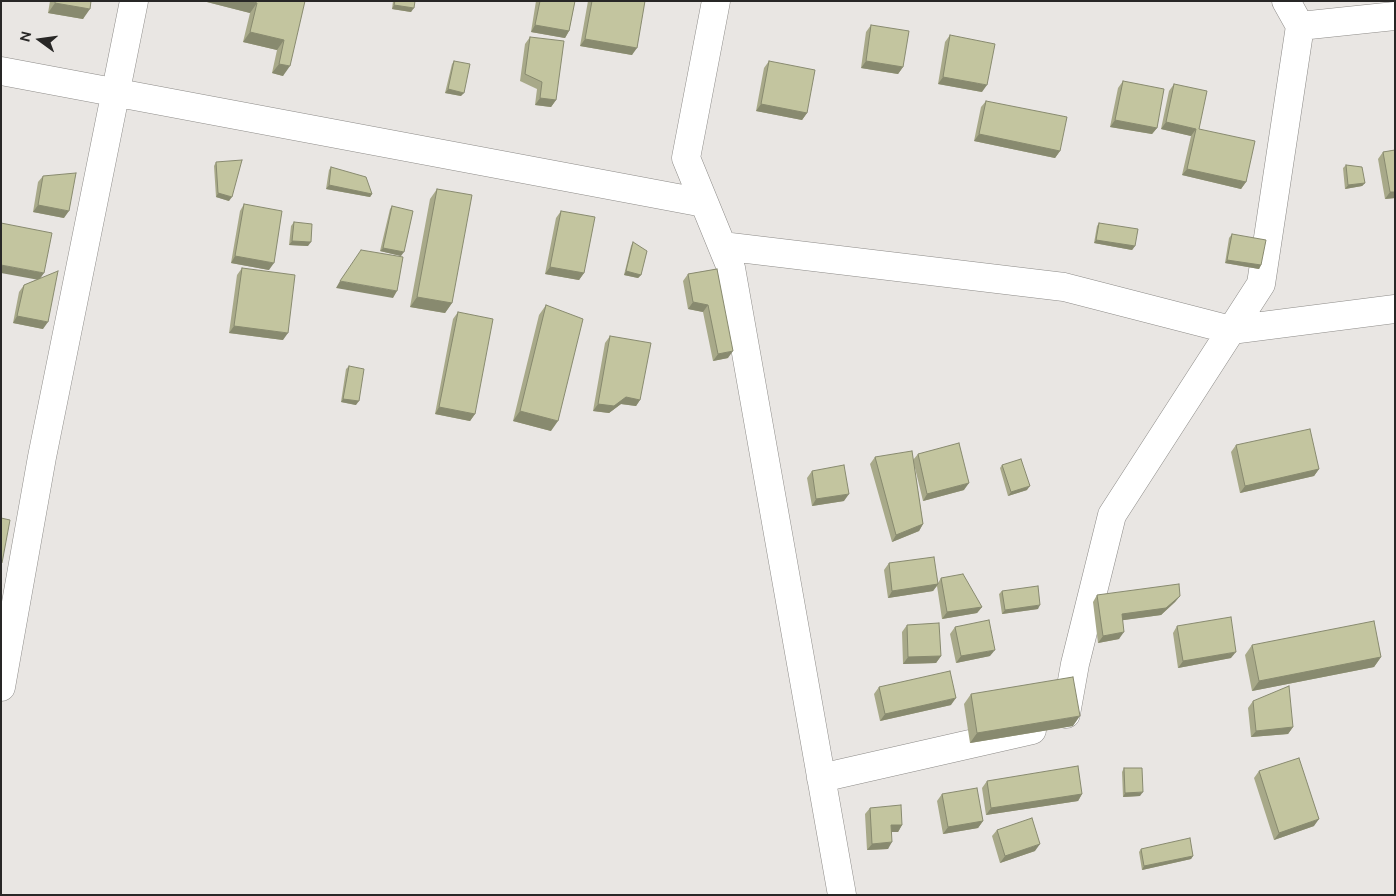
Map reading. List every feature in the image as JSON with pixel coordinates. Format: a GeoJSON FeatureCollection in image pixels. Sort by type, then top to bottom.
{"type":"FeatureCollection","features":[{"type":"Feature","properties":{"kind":"street"},"geometry":{"type":"LineString","coordinates":[[1,687],[42,457],[134,1]]}},
{"type":"Feature","properties":{"kind":"street"},"geometry":{"type":"LineString","coordinates":[[716,1],[686,158],[731,268],[842,895]]}},
{"type":"Feature","properties":{"kind":"street"},"geometry":{"type":"LineString","coordinates":[[821,778],[1064,723],[1075,664],[1112,515],[1261,284],[1300,26],[1286,1]]}},
{"type":"Feature","properties":{"kind":"street"},"geometry":{"type":"LineString","coordinates":[[1300,26],[1395,16]]}},
{"type":"Feature","properties":{"kind":"street"},"geometry":{"type":"LineString","coordinates":[[1,70],[704,203]]}},
{"type":"Feature","properties":{"kind":"street"},"geometry":{"type":"LineString","coordinates":[[722,246],[1064,287],[1232,330],[1395,309]]}},
{"type":"Feature","properties":{"kind":"building"},"geometry":{"type":"Polygon","coordinates":[[[55,1],[91,1],[90,9],[55,3],[55,1]]]}},
{"type":"Feature","properties":{"kind":"building"},"geometry":{"type":"Polygon","coordinates":[[[251,1],[305,1],[290,66],[279,64],[284,40],[250,32],[257,3],[251,1]]]}},
{"type":"Feature","properties":{"kind":"building"},"geometry":{"type":"Polygon","coordinates":[[[395,1],[415,1],[414,8],[394,5],[395,1]]]}},
{"type":"Feature","properties":{"kind":"building"},"geometry":{"type":"Polygon","coordinates":[[[540,1],[575,1],[569,31],[535,25],[540,1]]]}},
{"type":"Feature","properties":{"kind":"building"},"geometry":{"type":"Polygon","coordinates":[[[592,1],[645,1],[637,48],[585,39],[592,1]]]}},
{"type":"Feature","properties":{"kind":"building"},"geometry":{"type":"Polygon","coordinates":[[[871,25],[909,31],[903,67],[866,61],[871,25]]]}},
{"type":"Feature","properties":{"kind":"building"},"geometry":{"type":"Polygon","coordinates":[[[950,35],[995,44],[987,85],[943,77],[950,35]]]}},
{"type":"Feature","properties":{"kind":"building"},"geometry":{"type":"Polygon","coordinates":[[[530,37],[564,41],[556,100],[540,98],[542,82],[525,74],[530,37]]]}},
{"type":"Feature","properties":{"kind":"building"},"geometry":{"type":"Polygon","coordinates":[[[454,61],[470,64],[464,93],[448,89],[454,61]]]}},
{"type":"Feature","properties":{"kind":"building"},"geometry":{"type":"Polygon","coordinates":[[[769,61],[815,70],[807,113],[761,104],[769,61]]]}},
{"type":"Feature","properties":{"kind":"building"},"geometry":{"type":"Polygon","coordinates":[[[1123,81],[1164,89],[1157,128],[1115,120],[1123,81]]]}},
{"type":"Feature","properties":{"kind":"building"},"geometry":{"type":"Polygon","coordinates":[[[1174,84],[1207,91],[1199,129],[1255,141],[1246,182],[1187,169],[1196,129],[1166,122],[1174,84]]]}},
{"type":"Feature","properties":{"kind":"building"},"geometry":{"type":"Polygon","coordinates":[[[986,101],[1067,117],[1060,151],[979,134],[986,101]]]}},
{"type":"Feature","properties":{"kind":"building"},"geometry":{"type":"Polygon","coordinates":[[[1395,150],[1395,192],[1390,192],[1383,152],[1395,150]]]}},
{"type":"Feature","properties":{"kind":"building"},"geometry":{"type":"Polygon","coordinates":[[[242,160],[232,197],[218,193],[216,162],[242,160]]]}},
{"type":"Feature","properties":{"kind":"building"},"geometry":{"type":"Polygon","coordinates":[[[1346,165],[1362,167],[1365,183],[1348,185],[1346,165]]]}},
{"type":"Feature","properties":{"kind":"building"},"geometry":{"type":"Polygon","coordinates":[[[331,167],[366,177],[372,194],[329,185],[331,167]]]}},
{"type":"Feature","properties":{"kind":"building"},"geometry":{"type":"Polygon","coordinates":[[[76,173],[69,211],[38,205],[43,176],[76,173]]]}},
{"type":"Feature","properties":{"kind":"building"},"geometry":{"type":"Polygon","coordinates":[[[437,189],[472,195],[452,303],[417,297],[437,189]]]}},
{"type":"Feature","properties":{"kind":"building"},"geometry":{"type":"Polygon","coordinates":[[[244,204],[282,211],[274,263],[235,256],[244,204]]]}},
{"type":"Feature","properties":{"kind":"building"},"geometry":{"type":"Polygon","coordinates":[[[392,206],[413,211],[404,252],[383,248],[392,206]]]}},
{"type":"Feature","properties":{"kind":"building"},"geometry":{"type":"Polygon","coordinates":[[[561,211],[595,217],[584,273],[550,267],[561,211]]]}},
{"type":"Feature","properties":{"kind":"building"},"geometry":{"type":"Polygon","coordinates":[[[294,222],[312,224],[311,242],[292,241],[294,222]]]}},
{"type":"Feature","properties":{"kind":"building"},"geometry":{"type":"Polygon","coordinates":[[[1,223],[52,233],[44,273],[1,265],[1,223]]]}},
{"type":"Feature","properties":{"kind":"building"},"geometry":{"type":"Polygon","coordinates":[[[1099,223],[1138,229],[1135,246],[1096,240],[1099,223]]]}},
{"type":"Feature","properties":{"kind":"building"},"geometry":{"type":"Polygon","coordinates":[[[1232,234],[1266,240],[1261,265],[1227,260],[1232,234]]]}},
{"type":"Feature","properties":{"kind":"building"},"geometry":{"type":"Polygon","coordinates":[[[633,242],[647,251],[641,275],[626,271],[633,242]]]}},
{"type":"Feature","properties":{"kind":"building"},"geometry":{"type":"Polygon","coordinates":[[[361,250],[403,257],[397,291],[340,281],[361,250]]]}},
{"type":"Feature","properties":{"kind":"building"},"geometry":{"type":"Polygon","coordinates":[[[242,268],[295,275],[288,333],[234,326],[242,268]]]}},
{"type":"Feature","properties":{"kind":"building"},"geometry":{"type":"Polygon","coordinates":[[[717,269],[733,351],[718,354],[708,305],[693,302],[688,274],[717,269]]]}},
{"type":"Feature","properties":{"kind":"building"},"geometry":{"type":"Polygon","coordinates":[[[58,271],[48,322],[17,316],[24,285],[58,271]]]}},
{"type":"Feature","properties":{"kind":"building"},"geometry":{"type":"Polygon","coordinates":[[[546,305],[583,319],[558,421],[520,411],[546,305]]]}},
{"type":"Feature","properties":{"kind":"building"},"geometry":{"type":"Polygon","coordinates":[[[458,312],[493,319],[475,414],[439,407],[458,312]]]}},
{"type":"Feature","properties":{"kind":"building"},"geometry":{"type":"Polygon","coordinates":[[[610,336],[651,343],[640,400],[626,397],[614,406],[598,404],[610,336]]]}},
{"type":"Feature","properties":{"kind":"building"},"geometry":{"type":"Polygon","coordinates":[[[349,366],[364,369],[359,401],[343,399],[349,366]]]}},
{"type":"Feature","properties":{"kind":"building"},"geometry":{"type":"Polygon","coordinates":[[[1310,429],[1319,469],[1245,486],[1236,445],[1310,429]]]}},
{"type":"Feature","properties":{"kind":"building"},"geometry":{"type":"Polygon","coordinates":[[[959,443],[969,483],[927,494],[918,454],[959,443]]]}},
{"type":"Feature","properties":{"kind":"building"},"geometry":{"type":"Polygon","coordinates":[[[912,451],[923,524],[896,535],[875,457],[912,451]]]}},
{"type":"Feature","properties":{"kind":"building"},"geometry":{"type":"Polygon","coordinates":[[[1021,459],[1030,486],[1011,492],[1002,465],[1021,459]]]}},
{"type":"Feature","properties":{"kind":"building"},"geometry":{"type":"Polygon","coordinates":[[[844,465],[849,494],[816,499],[812,471],[844,465]]]}},
{"type":"Feature","properties":{"kind":"building"},"geometry":{"type":"Polygon","coordinates":[[[1,518],[10,520],[2,563],[1,563],[1,518]]]}},
{"type":"Feature","properties":{"kind":"building"},"geometry":{"type":"Polygon","coordinates":[[[934,557],[938,584],[892,591],[889,563],[934,557]]]}},
{"type":"Feature","properties":{"kind":"building"},"geometry":{"type":"Polygon","coordinates":[[[963,574],[982,607],[947,612],[941,578],[963,574]]]}},
{"type":"Feature","properties":{"kind":"building"},"geometry":{"type":"Polygon","coordinates":[[[1179,584],[1180,596],[1166,608],[1122,614],[1124,632],[1103,636],[1097,595],[1179,584]]]}},
{"type":"Feature","properties":{"kind":"building"},"geometry":{"type":"Polygon","coordinates":[[[1038,586],[1040,605],[1005,610],[1002,591],[1038,586]]]}},
{"type":"Feature","properties":{"kind":"building"},"geometry":{"type":"Polygon","coordinates":[[[1231,617],[1236,652],[1183,661],[1177,626],[1231,617]]]}},
{"type":"Feature","properties":{"kind":"building"},"geometry":{"type":"Polygon","coordinates":[[[989,620],[995,650],[961,656],[955,627],[989,620]]]}},
{"type":"Feature","properties":{"kind":"building"},"geometry":{"type":"Polygon","coordinates":[[[1374,621],[1381,657],[1259,681],[1252,645],[1374,621]]]}},
{"type":"Feature","properties":{"kind":"building"},"geometry":{"type":"Polygon","coordinates":[[[939,623],[941,656],[908,657],[907,625],[939,623]]]}},
{"type":"Feature","properties":{"kind":"building"},"geometry":{"type":"Polygon","coordinates":[[[950,671],[956,698],[885,714],[879,687],[950,671]]]}},
{"type":"Feature","properties":{"kind":"building"},"geometry":{"type":"Polygon","coordinates":[[[1073,677],[1080,716],[977,733],[971,694],[1073,677]]]}},
{"type":"Feature","properties":{"kind":"building"},"geometry":{"type":"Polygon","coordinates":[[[1289,686],[1293,727],[1256,731],[1253,701],[1289,686]]]}},
{"type":"Feature","properties":{"kind":"building"},"geometry":{"type":"Polygon","coordinates":[[[1299,758],[1319,819],[1279,833],[1259,771],[1299,758]]]}},
{"type":"Feature","properties":{"kind":"building"},"geometry":{"type":"Polygon","coordinates":[[[1078,766],[1082,794],[991,808],[987,781],[1078,766]]]}},
{"type":"Feature","properties":{"kind":"building"},"geometry":{"type":"Polygon","coordinates":[[[1124,768],[1142,768],[1143,792],[1125,793],[1124,768]]]}},
{"type":"Feature","properties":{"kind":"building"},"geometry":{"type":"Polygon","coordinates":[[[977,788],[983,821],[948,827],[942,794],[977,788]]]}},
{"type":"Feature","properties":{"kind":"building"},"geometry":{"type":"Polygon","coordinates":[[[901,805],[902,825],[891,825],[892,842],[872,844],[870,808],[901,805]]]}},
{"type":"Feature","properties":{"kind":"building"},"geometry":{"type":"Polygon","coordinates":[[[1032,818],[1040,844],[1005,856],[997,830],[1032,818]]]}},
{"type":"Feature","properties":{"kind":"building"},"geometry":{"type":"Polygon","coordinates":[[[1190,838],[1193,856],[1144,866],[1141,849],[1190,838]]]}}]}
